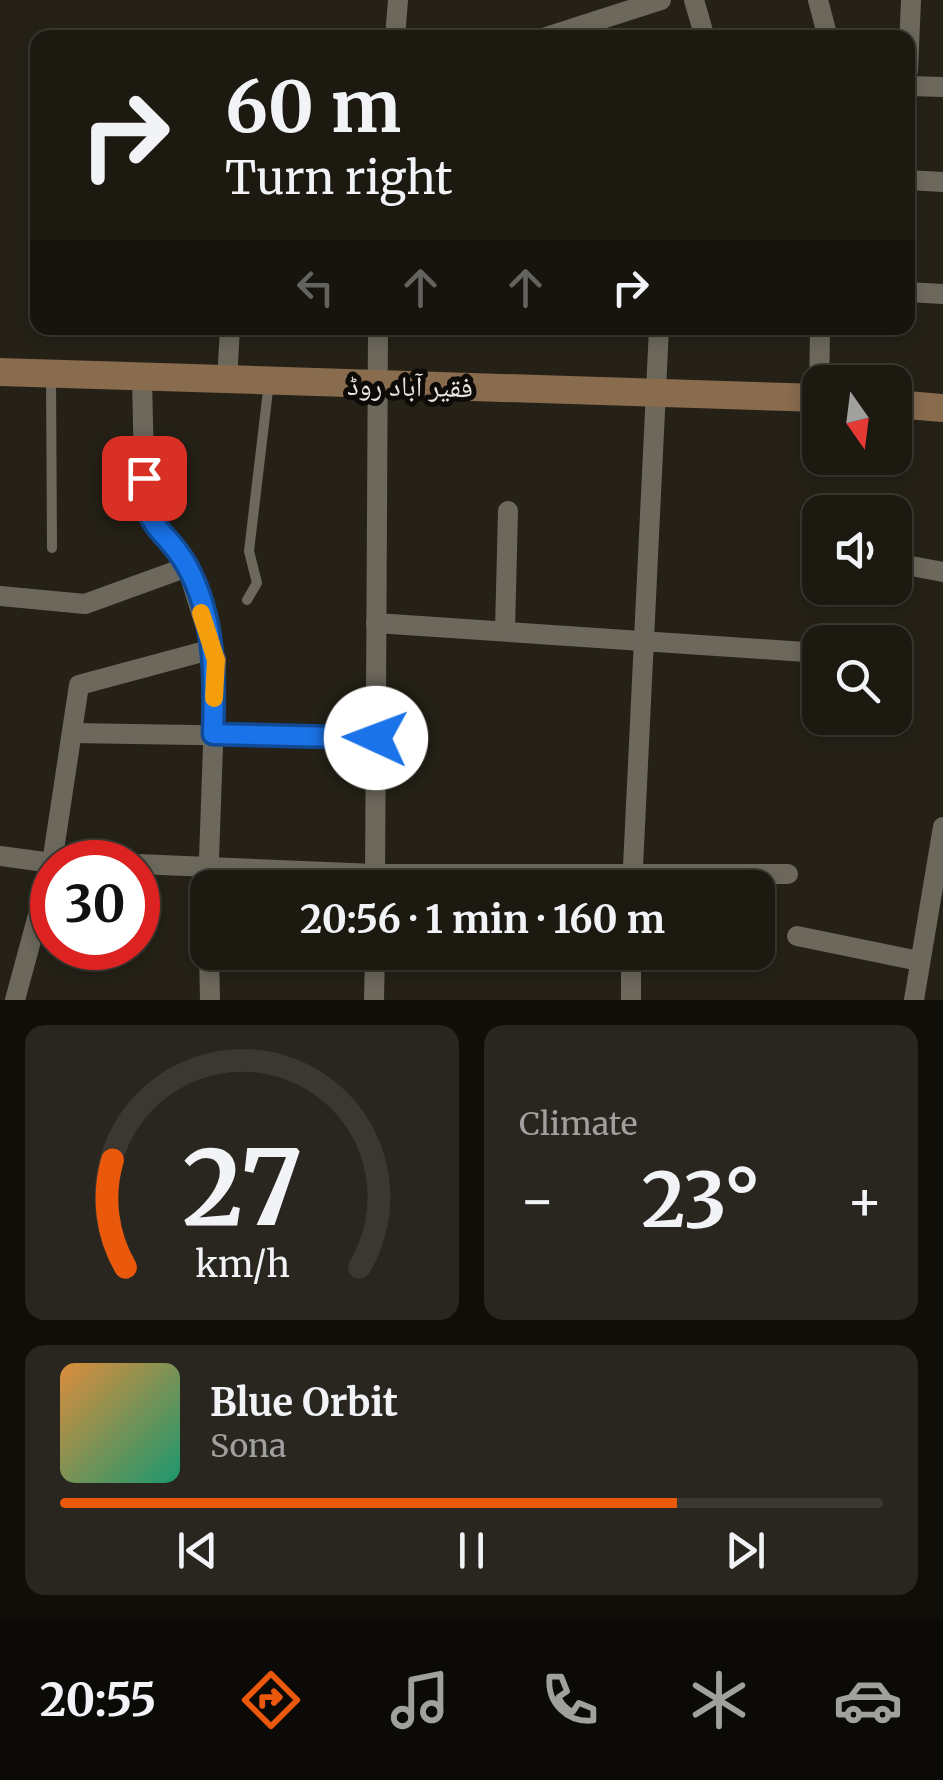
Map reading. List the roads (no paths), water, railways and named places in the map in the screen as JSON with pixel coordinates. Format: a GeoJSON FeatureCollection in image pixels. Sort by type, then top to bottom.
{"type":"FeatureCollection","features":[{"type":"Feature","properties":{"kind":"street"},"geometry":{"type":"LineString","coordinates":[[396,30],[398,0]]}},
{"type":"Feature","properties":{"kind":"street"},"geometry":{"type":"LineString","coordinates":[[563,30],[630,4],[661,0]]}},
{"type":"Feature","properties":{"kind":"street"},"geometry":{"type":"LineString","coordinates":[[694,0],[703,30]]}},
{"type":"Feature","properties":{"kind":"street"},"geometry":{"type":"LineString","coordinates":[[818,0],[826,30]]}},
{"type":"Feature","properties":{"kind":"street"},"geometry":{"type":"LineString","coordinates":[[910,30],[911,0]]}},
{"type":"Feature","properties":{"kind":"street"},"geometry":{"type":"LineString","coordinates":[[915,86],[943,87]]}},
{"type":"Feature","properties":{"kind":"street"},"geometry":{"type":"LineString","coordinates":[[915,180],[943,182]]}},
{"type":"Feature","properties":{"kind":"street"},"geometry":{"type":"LineString","coordinates":[[915,292],[943,294]]}},
{"type":"Feature","properties":{"kind":"street"},"geometry":{"type":"LineString","coordinates":[[227,381],[230,335]]}},
{"type":"Feature","properties":{"kind":"street"},"geometry":{"type":"LineString","coordinates":[[375,870],[378,335]]}},
{"type":"Feature","properties":{"kind":"street"},"geometry":{"type":"LineString","coordinates":[[632,870],[658,335]]}},
{"type":"Feature","properties":{"kind":"street"},"geometry":{"type":"LineString","coordinates":[[819,365],[820,335]]}},
{"type":"Feature","properties":{"kind":"street","name":"فقیر آباد روڈ"},"geometry":{"type":"LineString","coordinates":[[0,372],[802,397]]}},
{"type":"Feature","properties":{"kind":"street"},"geometry":{"type":"LineString","coordinates":[[142,378],[145,512],[187,567],[213,649],[207,870]]}},
{"type":"Feature","properties":{"kind":"street"},"geometry":{"type":"LineString","coordinates":[[912,405],[943,408]]}},
{"type":"Feature","properties":{"kind":"street"},"geometry":{"type":"LineString","coordinates":[[505,630],[508,510]]}},
{"type":"Feature","properties":{"kind":"street"},"geometry":{"type":"LineString","coordinates":[[912,566],[943,572]]}},
{"type":"Feature","properties":{"kind":"street"},"geometry":{"type":"LineString","coordinates":[[0,596],[85,604],[187,567]]}},
{"type":"Feature","properties":{"kind":"street"},"geometry":{"type":"LineString","coordinates":[[376,623],[802,651]]}},
{"type":"Feature","properties":{"kind":"street"},"geometry":{"type":"LineString","coordinates":[[56,840],[79,685],[213,649]]}},
{"type":"Feature","properties":{"kind":"street"},"geometry":{"type":"LineString","coordinates":[[72,733],[376,738]]}},
{"type":"Feature","properties":{"kind":"street"},"geometry":{"type":"LineString","coordinates":[[914,1000],[943,827]]}},
{"type":"Feature","properties":{"kind":"street"},"geometry":{"type":"LineString","coordinates":[[0,856],[30,860]]}},
{"type":"Feature","properties":{"kind":"street"},"geometry":{"type":"LineString","coordinates":[[160,864],[270,870]]}},
{"type":"Feature","properties":{"kind":"street"},"geometry":{"type":"LineString","coordinates":[[775,874],[788,874]]}},
{"type":"Feature","properties":{"kind":"street"},"geometry":{"type":"LineString","coordinates":[[797,936],[919,961]]}},
{"type":"Feature","properties":{"kind":"street"},"geometry":{"type":"LineString","coordinates":[[15,1000],[30,944]]}},
{"type":"Feature","properties":{"kind":"street"},"geometry":{"type":"LineString","coordinates":[[209,970],[210,1000]]}},
{"type":"Feature","properties":{"kind":"street"},"geometry":{"type":"LineString","coordinates":[[374,1000],[375,970]]}},
{"type":"Feature","properties":{"kind":"street"},"geometry":{"type":"LineString","coordinates":[[631,970],[631,1000]]}},
{"type":"Feature","properties":{"kind":"lane"},"geometry":{"type":"LineString","coordinates":[[51,374],[52,548]]}},
{"type":"Feature","properties":{"kind":"lane"},"geometry":{"type":"LineString","coordinates":[[247,600],[256,584],[248,552],[270,382]]}}]}
